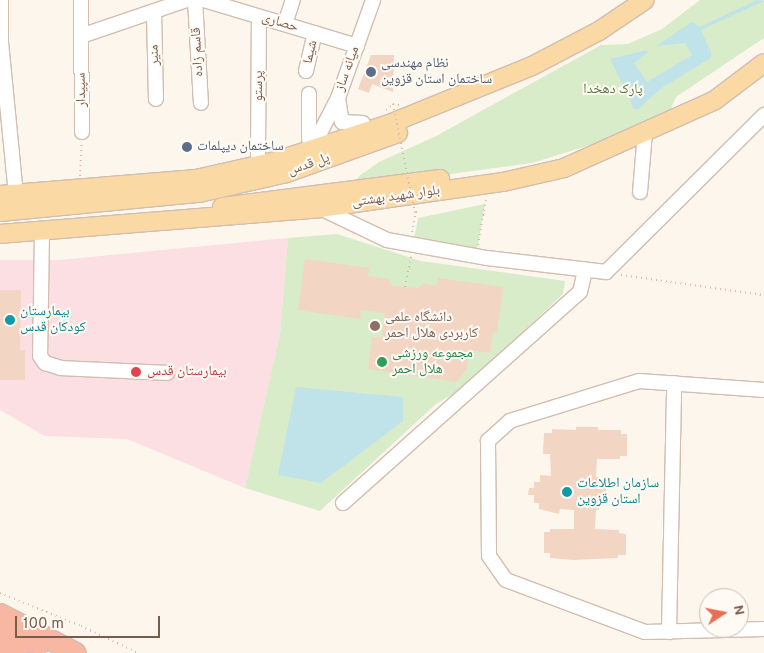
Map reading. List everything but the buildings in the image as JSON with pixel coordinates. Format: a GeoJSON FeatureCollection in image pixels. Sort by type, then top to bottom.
{"type":"FeatureCollection","features":[{"type":"Feature","properties":{"kind":"highway"},"geometry":{"type":"LineString","coordinates":[[0,614],[76,653]]}},
{"type":"Feature","properties":{"kind":"highway"},"geometry":{"type":"LineString","coordinates":[[0,633],[72,653]]}},
{"type":"Feature","properties":{"kind":"highway"},"geometry":{"type":"LineString","coordinates":[[0,648],[18,653]]}},
{"type":"Feature","properties":{"kind":"main road"},"geometry":{"type":"LineString","coordinates":[[7,185],[79,181],[197,169],[258,155],[362,123],[529,55],[625,0]]}},
{"type":"Feature","properties":{"kind":"main road","name":"پل قدس"},"geometry":{"type":"LineString","coordinates":[[0,195],[196,179],[276,161],[389,124],[532,66],[590,36],[644,1]]}},
{"type":"Feature","properties":{"kind":"main road","name":"پل قدس"},"geometry":{"type":"LineString","coordinates":[[0,212],[46,220],[199,193],[287,173],[392,136],[541,73],[585,46],[590,36]]}},
{"type":"Feature","properties":{"kind":"main road","name":"بلوار شهید بهشتی"},"geometry":{"type":"LineString","coordinates":[[0,234],[46,220],[320,208],[489,183],[564,168],[715,100],[764,64]]}},
{"type":"Feature","properties":{"kind":"main road","name":"پل قدس"},"geometry":{"type":"LineString","coordinates":[[0,222],[214,208],[491,173],[562,160],[589,158]]}},
{"type":"Feature","properties":{"kind":"street"},"geometry":{"type":"LineString","coordinates":[[1,0],[7,185]]}},
{"type":"Feature","properties":{"kind":"street","name":"سپیدار"},"geometry":{"type":"LineString","coordinates":[[81,0],[82,132]]}},
{"type":"Feature","properties":{"kind":"street"},"geometry":{"type":"LineString","coordinates":[[81,36],[187,0]]}},
{"type":"Feature","properties":{"kind":"street","name":"قاسم زاده"},"geometry":{"type":"LineString","coordinates":[[195,0],[201,103]]}},
{"type":"Feature","properties":{"kind":"street","name":"حصاری"},"geometry":{"type":"LineString","coordinates":[[204,0],[244,6],[259,17],[357,46]]}},
{"type":"Feature","properties":{"kind":"street"},"geometry":{"type":"LineString","coordinates":[[285,24],[293,0]]}},
{"type":"Feature","properties":{"kind":"street","name":"میانه ساز"},"geometry":{"type":"LineString","coordinates":[[314,137],[338,98],[373,0]]}},
{"type":"Feature","properties":{"kind":"street","name":"منیر"},"geometry":{"type":"LineString","coordinates":[[154,12],[156,99]]}},
{"type":"Feature","properties":{"kind":"street","name":"پرستو"},"geometry":{"type":"LineString","coordinates":[[258,155],[259,17]]}},
{"type":"Feature","properties":{"kind":"street","name":"شیما"},"geometry":{"type":"LineString","coordinates":[[306,71],[315,33]]}},
{"type":"Feature","properties":{"kind":"street"},"geometry":{"type":"LineString","coordinates":[[309,94],[314,137]]}},
{"type":"Feature","properties":{"kind":"street"},"geometry":{"type":"LineString","coordinates":[[338,98],[342,122],[362,123]]}},
{"type":"Feature","properties":{"kind":"street"},"geometry":{"type":"LineString","coordinates":[[320,208],[387,240],[476,256],[606,272],[764,115]]}},
{"type":"Feature","properties":{"kind":"street"},"geometry":{"type":"LineString","coordinates":[[640,192],[645,132]]}},
{"type":"Feature","properties":{"kind":"street"},"geometry":{"type":"LineString","coordinates":[[46,220],[40,356],[45,363],[62,368],[168,373]]}},
{"type":"Feature","properties":{"kind":"street"},"geometry":{"type":"LineString","coordinates":[[343,503],[580,292],[585,270]]}},
{"type":"Feature","properties":{"kind":"street"},"geometry":{"type":"LineString","coordinates":[[764,390],[639,382],[510,421],[488,440],[489,556],[506,580],[645,632],[764,629]]}},
{"type":"Feature","properties":{"kind":"street"},"geometry":{"type":"LineString","coordinates":[[669,632],[674,383]]}},
{"type":"Feature","properties":{"kind":"path"},"geometry":{"type":"LineString","coordinates":[[393,104],[415,213],[405,287]]}},
{"type":"Feature","properties":{"kind":"path"},"geometry":{"type":"LineString","coordinates":[[79,181],[82,132]]}},
{"type":"Feature","properties":{"kind":"path"},"geometry":{"type":"LineString","coordinates":[[476,256],[489,183]]}},
{"type":"Feature","properties":{"kind":"path"},"geometry":{"type":"LineString","coordinates":[[606,272],[764,294]]}},
{"type":"Feature","properties":{"kind":"path"},"geometry":{"type":"LineString","coordinates":[[0,593],[81,626],[138,653]]}},
{"type":"Feature","properties":{"kind":"shaded area","name":"بیمارستان قدس"},"geometry":{"type":"Polygon","coordinates":[[[288,238],[280,334],[245,488],[127,439],[45,436],[0,410],[0,260],[59,260],[288,238]]]}},
{"type":"Feature","properties":{"kind":"green space","name":"پارک دهخدا"},"geometry":{"type":"Polygon","coordinates":[[[700,0],[764,0],[764,38],[676,97],[670,111],[626,134],[532,163],[384,183],[356,182],[359,176],[379,162],[436,136],[601,45],[628,44],[662,29],[700,0]]]}},
{"type":"Feature","properties":{"kind":"green space"},"geometry":{"type":"Polygon","coordinates":[[[485,204],[476,256],[413,244],[418,218],[485,204]]]}},
{"type":"Feature","properties":{"kind":"green space","name":"مجموعه ورزشی هلال احمر"},"geometry":{"type":"Polygon","coordinates":[[[337,234],[421,261],[565,281],[563,294],[462,389],[436,404],[320,511],[245,488],[280,334],[288,238],[337,234]]]}},
{"type":"Feature","properties":{"kind":"water"},"geometry":{"type":"Polygon","coordinates":[[[757,0],[764,1],[701,30],[711,52],[711,58],[663,87],[638,109],[634,109],[610,59],[646,50],[648,52],[634,63],[647,82],[692,55],[685,43],[656,46],[692,22],[700,27],[757,0]]]}},
{"type":"Feature","properties":{"kind":"water"},"geometry":{"type":"Polygon","coordinates":[[[296,387],[403,397],[403,421],[321,483],[278,475],[296,387]]]}},
{"type":"Feature","properties":{"kind":"place","name":"نظام مهندسی ساختمان استان قزوین"},"geometry":{"type":"Point","coordinates":[371,72]}},
{"type":"Feature","properties":{"kind":"place","name":"ساختمان دیپلمات"},"geometry":{"type":"Point","coordinates":[187,147]}},
{"type":"Feature","properties":{"kind":"place","name":"بیمارستان کودکان قدس"},"geometry":{"type":"Point","coordinates":[10,320]}},
{"type":"Feature","properties":{"kind":"place","name":"دانشگاه علمی کاربردی هلال احمر"},"geometry":{"type":"Point","coordinates":[375,326]}},
{"type":"Feature","properties":{"kind":"place","name":"مجموعه ورزشی هلال احمر"},"geometry":{"type":"Point","coordinates":[382,362]}},
{"type":"Feature","properties":{"kind":"place","name":"بیمارستان قدس"},"geometry":{"type":"Point","coordinates":[136,372]}},
{"type":"Feature","properties":{"kind":"place","name":"سازمان اطلاعات استان قزوین"},"geometry":{"type":"Point","coordinates":[567,492]}}]}
